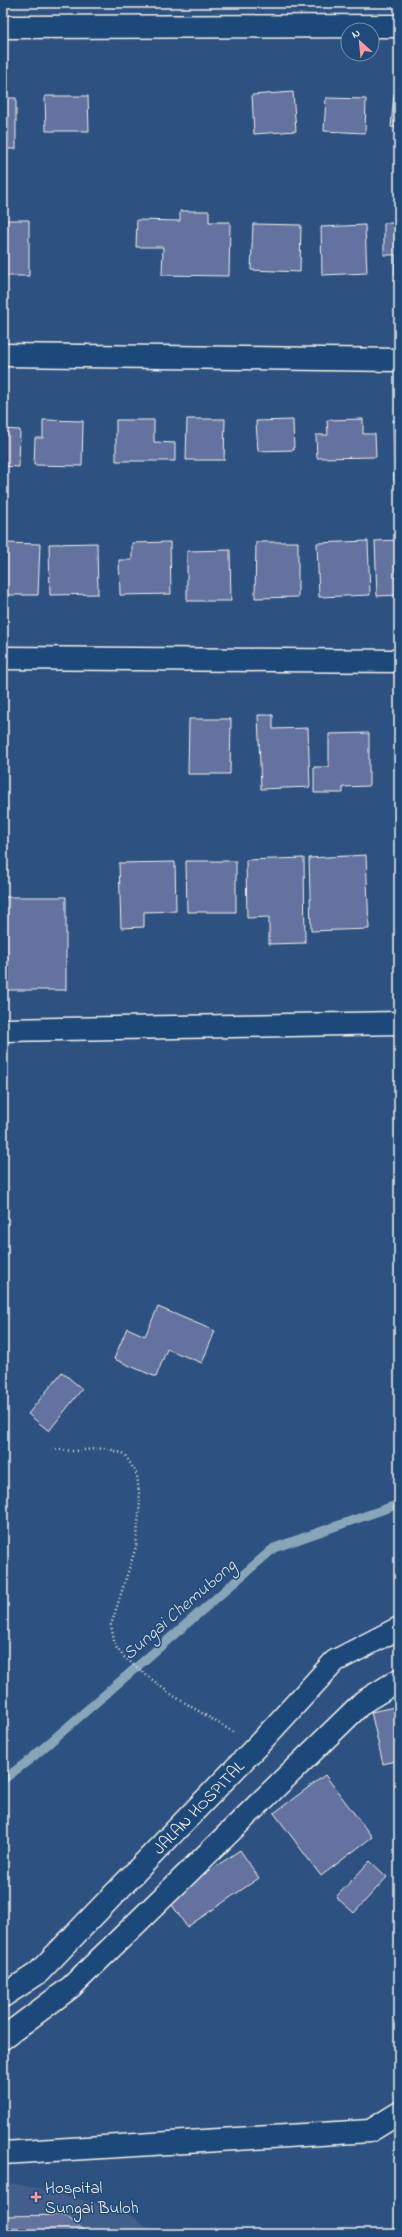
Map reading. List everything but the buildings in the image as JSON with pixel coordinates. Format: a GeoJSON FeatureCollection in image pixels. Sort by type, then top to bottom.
{"type":"FeatureCollection","features":[{"type":"Feature","properties":{"kind":"street"},"geometry":{"type":"LineString","coordinates":[[3,27],[399,26]]}},
{"type":"Feature","properties":{"kind":"street"},"geometry":{"type":"LineString","coordinates":[[3,355],[399,360]]}},
{"type":"Feature","properties":{"kind":"street"},"geometry":{"type":"LineString","coordinates":[[3,658],[399,661]]}},
{"type":"Feature","properties":{"kind":"street"},"geometry":{"type":"LineString","coordinates":[[3,1030],[399,1024]]}},
{"type":"Feature","properties":{"kind":"street","name":"JALAN HOSPITAL"},"geometry":{"type":"LineString","coordinates":[[3,1996],[38,1973],[257,1746],[334,1661],[399,1628]]}},
{"type":"Feature","properties":{"kind":"street"},"geometry":{"type":"LineString","coordinates":[[3,2038],[71,1987],[363,1702],[399,1680]]}},
{"type":"Feature","properties":{"kind":"street"},"geometry":{"type":"LineString","coordinates":[[3,2153],[370,2131],[399,2113]]}},
{"type":"Feature","properties":{"kind":"path"},"geometry":{"type":"LineString","coordinates":[[52,1449],[73,1451],[106,1448],[125,1454],[137,1475],[140,1502],[136,1547],[111,1625],[115,1646],[124,1657],[169,1693],[257,1746]]}},
{"type":"Feature","properties":{"kind":"shaded area","name":"Hospital Sungai Buloh"},"geometry":{"type":"Polygon","coordinates":[[[3,2183],[17,2184],[122,2210],[158,2234],[3,2234],[3,2183]]]}},
{"type":"Feature","properties":{"kind":"waterway","name":"Sungai Chemubong"},"geometry":{"type":"LineString","coordinates":[[3,1780],[33,1757],[274,1548],[399,1504]]}},
{"type":"Feature","properties":{"kind":"place","name":"Hospital Sungai Buloh"},"geometry":{"type":"Point","coordinates":[36,2197]}}]}
